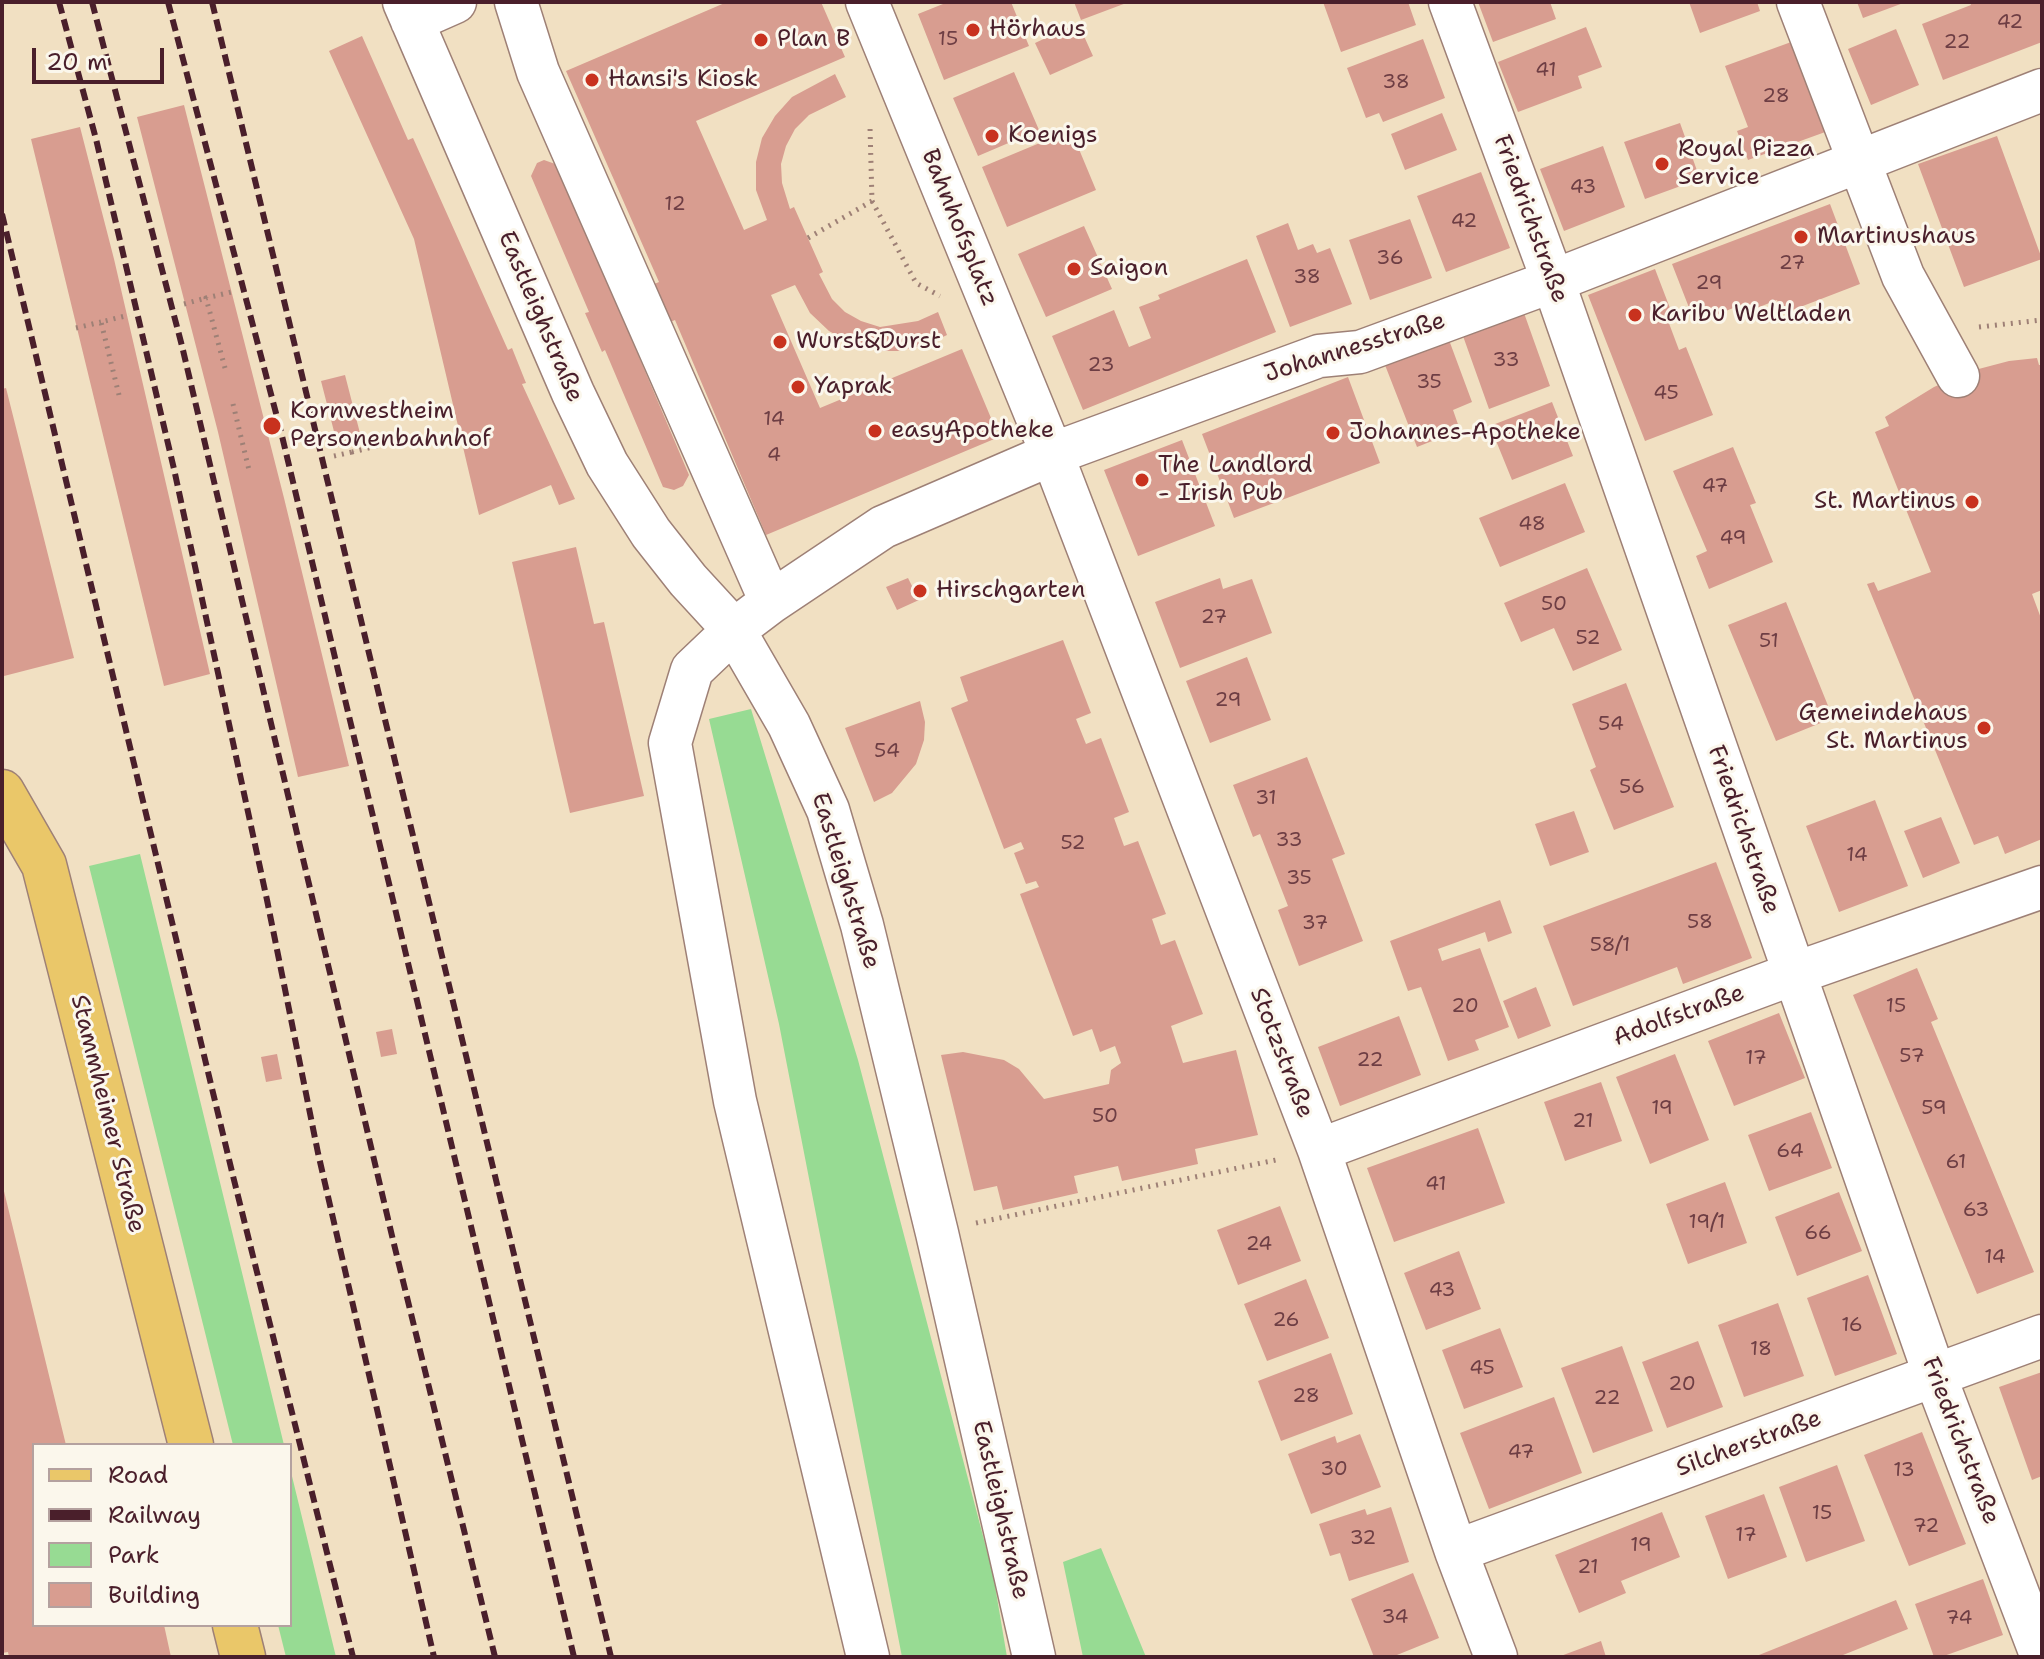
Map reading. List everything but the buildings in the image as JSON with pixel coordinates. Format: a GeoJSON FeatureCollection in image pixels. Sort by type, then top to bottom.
{"type":"FeatureCollection","features":[{"type":"Feature","properties":{"kind":"main road","name":"Stammheimer Straße"},"geometry":{"type":"LineString","coordinates":[[2,792],[44,865],[190,1443]]}},
{"type":"Feature","properties":{"kind":"main road"},"geometry":{"type":"LineString","coordinates":[[236,1627],[243,1657]]}},
{"type":"Feature","properties":{"kind":"street"},"geometry":{"type":"LineString","coordinates":[[408,12],[455,2]]}},
{"type":"Feature","properties":{"kind":"street"},"geometry":{"type":"LineString","coordinates":[[516,2],[538,72],[771,602]]}},
{"type":"Feature","properties":{"kind":"street","name":"Bahnhofsplatz"},"geometry":{"type":"LineString","coordinates":[[867,2],[1052,454]]}},
{"type":"Feature","properties":{"kind":"street","name":"Friedrichstraße"},"geometry":{"type":"LineString","coordinates":[[1450,2],[1553,281],[1935,1376],[2042,1657]]}},
{"type":"Feature","properties":{"kind":"street"},"geometry":{"type":"LineString","coordinates":[[1798,2],[1903,276],[1958,376]]}},
{"type":"Feature","properties":{"kind":"street","name":"Eastleighstraße"},"geometry":{"type":"LineString","coordinates":[[408,12],[573,393],[607,464],[678,569],[734,630],[789,725],[828,810],[862,925],[937,1233],[1034,1657]]}},
{"type":"Feature","properties":{"kind":"street","name":"Johannesstraße"},"geometry":{"type":"LineString","coordinates":[[868,1657],[735,1101],[670,743],[692,670],[734,630],[771,602],[883,527],[1052,454],[1319,356],[1360,352],[1553,281],[2042,90]]}},
{"type":"Feature","properties":{"kind":"street","name":"Stotzstraße"},"geometry":{"type":"LineString","coordinates":[[1052,454],[1319,1150],[1456,1551],[1496,1657]]}},
{"type":"Feature","properties":{"kind":"street","name":"Adolfstraße"},"geometry":{"type":"LineString","coordinates":[[1319,1150],[1793,974],[2042,887]]}},
{"type":"Feature","properties":{"kind":"street","name":"Silcherstraße"},"geometry":{"type":"LineString","coordinates":[[1456,1551],[2042,1336]]}},
{"type":"Feature","properties":{"kind":"path"},"geometry":{"type":"LineString","coordinates":[[869,124],[872,201],[916,283],[947,301]]}},
{"type":"Feature","properties":{"kind":"path"},"geometry":{"type":"LineString","coordinates":[[808,238],[872,201]]}},
{"type":"Feature","properties":{"kind":"path"},"geometry":{"type":"LineString","coordinates":[[184,304],[236,291]]}},
{"type":"Feature","properties":{"kind":"path"},"geometry":{"type":"LineString","coordinates":[[206,298],[225,368]]}},
{"type":"Feature","properties":{"kind":"path"},"geometry":{"type":"LineString","coordinates":[[76,328],[129,315]]}},
{"type":"Feature","properties":{"kind":"path"},"geometry":{"type":"LineString","coordinates":[[1935,331],[2042,320]]}},
{"type":"Feature","properties":{"kind":"path"},"geometry":{"type":"LineString","coordinates":[[101,322],[119,395]]}},
{"type":"Feature","properties":{"kind":"path"},"geometry":{"type":"LineString","coordinates":[[233,404],[249,470]]}},
{"type":"Feature","properties":{"kind":"path"},"geometry":{"type":"LineString","coordinates":[[334,456],[351,448],[398,441]]}},
{"type":"Feature","properties":{"kind":"path"},"geometry":{"type":"LineString","coordinates":[[937,1233],[1319,1150]]}},
{"type":"Feature","properties":{"kind":"green space"},"geometry":{"type":"Polygon","coordinates":[[[751,709],[858,1060],[993,1574],[1007,1657],[902,1657],[779,1024],[709,719],[751,709]]]}},
{"type":"Feature","properties":{"kind":"green space"},"geometry":{"type":"Polygon","coordinates":[[[140,854],[284,1443],[233,1443],[89,866],[140,854]]]}},
{"type":"Feature","properties":{"kind":"green space"},"geometry":{"type":"Polygon","coordinates":[[[292,1476],[336,1657],[286,1657],[278,1627],[292,1627],[292,1476]]]}},
{"type":"Feature","properties":{"kind":"green space"},"geometry":{"type":"Polygon","coordinates":[[[1101,1548],[1146,1657],[1083,1657],[1063,1562],[1101,1548]]]}},
{"type":"Feature","properties":{"kind":"railway"},"geometry":{"type":"LineString","coordinates":[[59,2],[96,139],[174,469],[318,1153],[434,1657]]}},
{"type":"Feature","properties":{"kind":"railway"},"geometry":{"type":"LineString","coordinates":[[92,2],[182,346],[495,1657]]}},
{"type":"Feature","properties":{"kind":"railway"},"geometry":{"type":"LineString","coordinates":[[168,2],[282,436],[574,1657]]}},
{"type":"Feature","properties":{"kind":"railway"},"geometry":{"type":"LineString","coordinates":[[212,2],[611,1657]]}},
{"type":"Feature","properties":{"kind":"railway"},"geometry":{"type":"LineString","coordinates":[[2,214],[233,1176],[353,1657]]}},
{"type":"Feature","properties":{"kind":"place","name":"Hörhaus"},"geometry":{"type":"Point","coordinates":[973,30]}},
{"type":"Feature","properties":{"kind":"place","name":"Plan B"},"geometry":{"type":"Point","coordinates":[761,40]}},
{"type":"Feature","properties":{"kind":"place","name":"Hansi's Kiosk"},"geometry":{"type":"Point","coordinates":[592,80]}},
{"type":"Feature","properties":{"kind":"place","name":"Koenigs"},"geometry":{"type":"Point","coordinates":[992,136]}},
{"type":"Feature","properties":{"kind":"place","name":"Royal Pizza Service"},"geometry":{"type":"Point","coordinates":[1662,164]}},
{"type":"Feature","properties":{"kind":"place","name":"Martinushaus"},"geometry":{"type":"Point","coordinates":[1801,237]}},
{"type":"Feature","properties":{"kind":"place","name":"Saigon"},"geometry":{"type":"Point","coordinates":[1074,269]}},
{"type":"Feature","properties":{"kind":"place","name":"Karibu Weltladen"},"geometry":{"type":"Point","coordinates":[1635,315]}},
{"type":"Feature","properties":{"kind":"place","name":"Wurst&Durst"},"geometry":{"type":"Point","coordinates":[780,342]}},
{"type":"Feature","properties":{"kind":"place","name":"Yaprak"},"geometry":{"type":"Point","coordinates":[798,387]}},
{"type":"Feature","properties":{"kind":"place","name":"Kornwestheim Personenbahnhof"},"geometry":{"type":"Point","coordinates":[272,426]}},
{"type":"Feature","properties":{"kind":"place","name":"easyApotheke"},"geometry":{"type":"Point","coordinates":[875,431]}},
{"type":"Feature","properties":{"kind":"place","name":"Johannes-Apotheke"},"geometry":{"type":"Point","coordinates":[1333,433]}},
{"type":"Feature","properties":{"kind":"place","name":"The Landlord - Irish Pub"},"geometry":{"type":"Point","coordinates":[1142,480]}},
{"type":"Feature","properties":{"kind":"place","name":"St. Martinus"},"geometry":{"type":"Point","coordinates":[1972,502]}},
{"type":"Feature","properties":{"kind":"place","name":"Hirschgarten"},"geometry":{"type":"Point","coordinates":[920,591]}},
{"type":"Feature","properties":{"kind":"place","name":"Gemeindehaus St. Martinus"},"geometry":{"type":"Point","coordinates":[1984,728]}}]}
